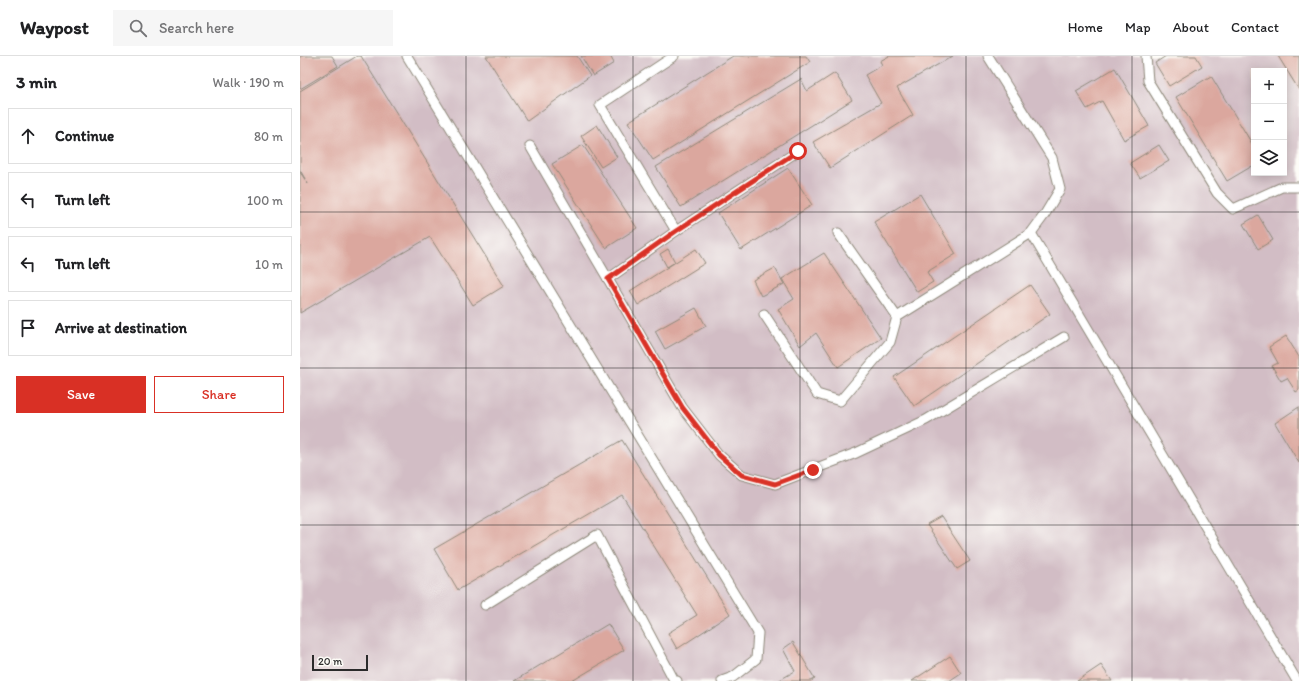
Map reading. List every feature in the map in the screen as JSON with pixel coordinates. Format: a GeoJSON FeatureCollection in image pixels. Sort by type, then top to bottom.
{"type":"FeatureCollection","features":[{"type":"Feature","properties":{"kind":"lane"},"geometry":{"type":"LineString","coordinates":[[407,56],[758,633],[756,659],[734,677],[722,681]]}},
{"type":"Feature","properties":{"kind":"lane"},"geometry":{"type":"LineString","coordinates":[[674,56],[600,105],[676,231]]}},
{"type":"Feature","properties":{"kind":"lane"},"geometry":{"type":"LineString","coordinates":[[764,314],[817,394],[840,401],[890,342],[897,317],[1031,233],[1045,214],[1060,189],[1052,158],[988,56]]}},
{"type":"Feature","properties":{"kind":"lane"},"geometry":{"type":"LineString","coordinates":[[1146,56],[1148,81],[1218,193],[1233,209],[1282,187],[1299,187]]}},
{"type":"Feature","properties":{"kind":"lane"},"geometry":{"type":"LineString","coordinates":[[530,146],[682,407],[719,455],[742,475],[775,484],[856,453],[926,420],[1064,337]]}},
{"type":"Feature","properties":{"kind":"lane"},"geometry":{"type":"LineString","coordinates":[[608,279],[676,231],[798,151]]}},
{"type":"Feature","properties":{"kind":"lane"},"geometry":{"type":"LineString","coordinates":[[838,233],[897,317]]}},
{"type":"Feature","properties":{"kind":"lane"},"geometry":{"type":"LineString","coordinates":[[1031,233],[1297,681]]}},
{"type":"Feature","properties":{"kind":"lane"},"geometry":{"type":"LineString","coordinates":[[485,605],[597,535],[674,680],[677,681]]}},
{"type":"Feature","properties":{"kind":"shaded area"},"geometry":{"type":"Polygon","coordinates":[[[300,56],[1299,56],[1299,681],[300,681],[300,56]]]}},
{"type":"Feature","properties":{"kind":"building"},"geometry":{"type":"Polygon","coordinates":[[[300,56],[332,56],[338,66],[300,89],[300,56]]]}},
{"type":"Feature","properties":{"kind":"building"},"geometry":{"type":"Polygon","coordinates":[[[357,56],[361,56],[504,286],[473,305],[430,237],[300,313],[300,172],[308,184],[300,170],[300,91],[357,56]]]}},
{"type":"Feature","properties":{"kind":"building"},"geometry":{"type":"Polygon","coordinates":[[[486,56],[577,56],[590,76],[527,121],[486,56]]]}},
{"type":"Feature","properties":{"kind":"building"},"geometry":{"type":"Polygon","coordinates":[[[581,56],[610,56],[614,63],[593,76],[581,56]]]}},
{"type":"Feature","properties":{"kind":"building"},"geometry":{"type":"Polygon","coordinates":[[[733,56],[806,56],[810,62],[653,160],[628,122],[733,56]]]}},
{"type":"Feature","properties":{"kind":"building"},"geometry":{"type":"Polygon","coordinates":[[[889,56],[953,56],[897,88],[913,115],[830,168],[813,142],[881,103],[865,75],[882,65],[880,61],[889,56]]]}},
{"type":"Feature","properties":{"kind":"building"},"geometry":{"type":"Polygon","coordinates":[[[1166,56],[1196,56],[1202,66],[1169,86],[1155,63],[1166,56]]]}},
{"type":"Feature","properties":{"kind":"building"},"geometry":{"type":"Polygon","coordinates":[[[1278,56],[1299,56],[1299,90],[1287,71],[1287,68],[1285,68],[1278,56]]]}},
{"type":"Feature","properties":{"kind":"building"},"geometry":{"type":"Polygon","coordinates":[[[1115,68],[1149,126],[1124,140],[1102,101],[1087,109],[1076,91],[1115,68]]]}},
{"type":"Feature","properties":{"kind":"building"},"geometry":{"type":"Polygon","coordinates":[[[835,73],[852,100],[681,207],[656,167],[801,79],[807,91],[835,73]]]}},
{"type":"Feature","properties":{"kind":"building"},"geometry":{"type":"Polygon","coordinates":[[[1211,76],[1251,142],[1251,167],[1227,181],[1176,97],[1211,76]]]}},
{"type":"Feature","properties":{"kind":"building"},"geometry":{"type":"Polygon","coordinates":[[[597,125],[617,157],[601,167],[581,136],[597,125]]]}},
{"type":"Feature","properties":{"kind":"building"},"geometry":{"type":"Polygon","coordinates":[[[583,145],[637,228],[606,248],[552,164],[583,145]]]}},
{"type":"Feature","properties":{"kind":"building"},"geometry":{"type":"Polygon","coordinates":[[[1159,145],[1169,161],[1140,178],[1130,163],[1159,145]]]}},
{"type":"Feature","properties":{"kind":"building"},"geometry":{"type":"Polygon","coordinates":[[[788,168],[812,205],[741,250],[718,213],[788,168]]]}},
{"type":"Feature","properties":{"kind":"building"},"geometry":{"type":"Polygon","coordinates":[[[920,194],[956,254],[927,272],[933,282],[917,292],[874,222],[920,194]]]}},
{"type":"Feature","properties":{"kind":"building"},"geometry":{"type":"Polygon","coordinates":[[[1258,215],[1273,240],[1258,249],[1243,224],[1258,215]]]}},
{"type":"Feature","properties":{"kind":"building"},"geometry":{"type":"Polygon","coordinates":[[[668,249],[675,262],[667,267],[660,254],[668,249]]]}},
{"type":"Feature","properties":{"kind":"building"},"geometry":{"type":"Polygon","coordinates":[[[696,249],[705,263],[638,305],[630,291],[696,249]]]}},
{"type":"Feature","properties":{"kind":"building"},"geometry":{"type":"Polygon","coordinates":[[[824,253],[881,338],[838,367],[816,333],[800,346],[778,309],[794,299],[782,279],[824,253]]]}},
{"type":"Feature","properties":{"kind":"building"},"geometry":{"type":"Polygon","coordinates":[[[775,268],[784,284],[761,296],[753,280],[775,268]]]}},
{"type":"Feature","properties":{"kind":"building"},"geometry":{"type":"Polygon","coordinates":[[[1030,285],[1050,314],[914,406],[894,377],[1030,285]]]}},
{"type":"Feature","properties":{"kind":"building"},"geometry":{"type":"Polygon","coordinates":[[[696,308],[706,326],[665,349],[655,331],[696,308]]]}},
{"type":"Feature","properties":{"kind":"building"},"geometry":{"type":"Polygon","coordinates":[[[1286,336],[1299,357],[1299,390],[1296,392],[1287,378],[1281,381],[1272,366],[1278,363],[1269,347],[1286,336]]]}},
{"type":"Feature","properties":{"kind":"building"},"geometry":{"type":"Polygon","coordinates":[[[1299,407],[1299,463],[1275,423],[1299,407]]]}},
{"type":"Feature","properties":{"kind":"building"},"geometry":{"type":"Polygon","coordinates":[[[622,440],[730,614],[677,649],[668,633],[697,615],[622,495],[458,590],[434,549],[622,440]]]}},
{"type":"Feature","properties":{"kind":"building"},"geometry":{"type":"Polygon","coordinates":[[[941,517],[970,561],[957,569],[927,525],[941,517]]]}},
{"type":"Feature","properties":{"kind":"building"},"geometry":{"type":"Polygon","coordinates":[[[608,624],[624,650],[572,681],[514,681],[608,624]]]}},
{"type":"Feature","properties":{"kind":"building"},"geometry":{"type":"Polygon","coordinates":[[[793,642],[815,679],[811,681],[778,681],[795,671],[783,649],[793,642]]]}},
{"type":"Feature","properties":{"kind":"building"},"geometry":{"type":"Polygon","coordinates":[[[950,656],[961,673],[949,681],[912,681],[950,656]]]}},
{"type":"Feature","properties":{"kind":"building"},"geometry":{"type":"Polygon","coordinates":[[[1101,665],[1112,681],[1077,681],[1101,665]]]}},
{"type":"Feature","properties":{"kind":"route"},"geometry":{"type":"LineString","coordinates":[[798,151],[676,231],[608,279],[682,407],[719,455],[742,475],[775,484],[813,470]]}}]}
